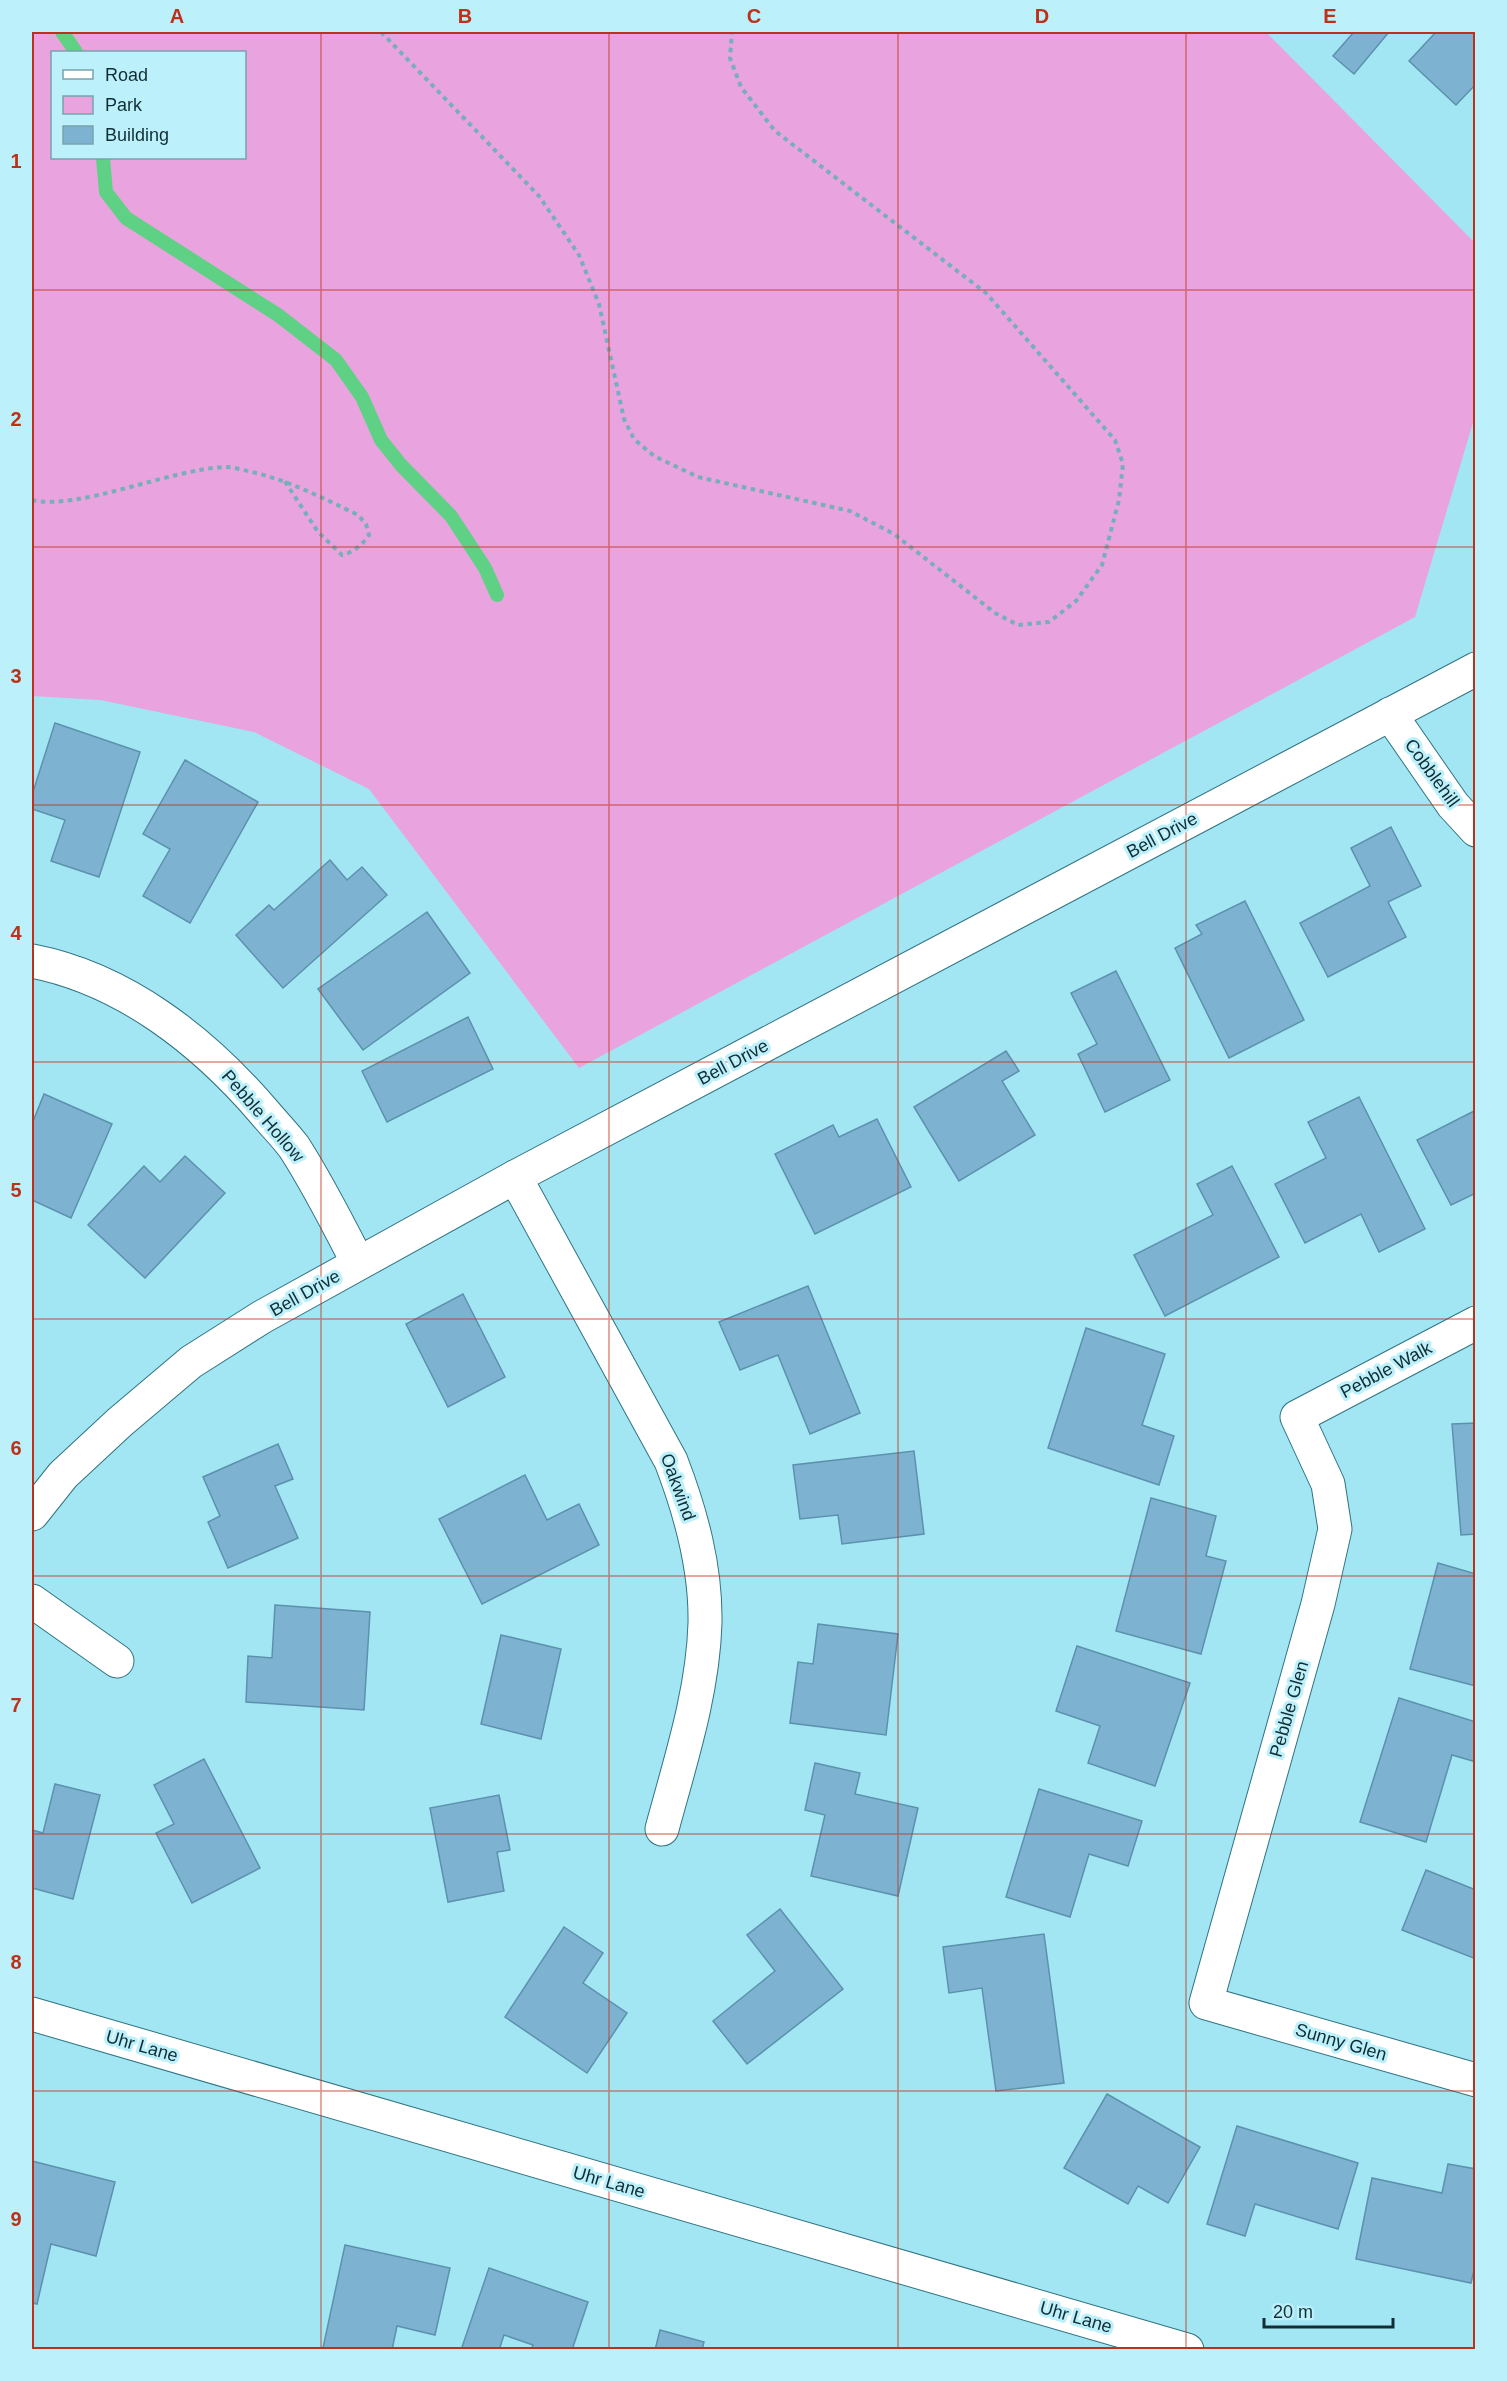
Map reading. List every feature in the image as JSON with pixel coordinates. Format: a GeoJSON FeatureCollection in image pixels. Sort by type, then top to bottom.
{"type":"FeatureCollection","features":[{"type":"Feature","properties":{"kind":"street","name":"Bell Drive"},"geometry":{"type":"LineString","coordinates":[[32,1514],[63,1475],[120,1422],[191,1362],[262,1317],[515,1178],[1476,669]]}},
{"type":"Feature","properties":{"kind":"street","name":"Cobblehill"},"geometry":{"type":"LineString","coordinates":[[1390,714],[1453,805],[1476,830]]}},
{"type":"Feature","properties":{"kind":"street","name":"Pebble Hollow"},"geometry":{"type":"LineString","coordinates":[[32,961],[61,966],[141,1004],[178,1029],[237,1081],[292,1145],[322,1192],[358,1263]]}},
{"type":"Feature","properties":{"kind":"street","name":"Oakwind"},"geometry":{"type":"LineString","coordinates":[[515,1178],[671,1461],[686,1500],[696,1541],[705,1623],[695,1706],[662,1829]]}},
{"type":"Feature","properties":{"kind":"street","name":"Pebble Walk"},"geometry":{"type":"LineString","coordinates":[[1297,1417],[1476,1323]]}},
{"type":"Feature","properties":{"kind":"street","name":"Pebble Glen"},"geometry":{"type":"LineString","coordinates":[[1206,2003],[1318,1604],[1335,1529],[1328,1484],[1297,1417]]}},
{"type":"Feature","properties":{"kind":"street"},"geometry":{"type":"LineString","coordinates":[[32,1601],[117,1660]]}},
{"type":"Feature","properties":{"kind":"street","name":"Sunny Glen"},"geometry":{"type":"LineString","coordinates":[[1206,2003],[1476,2080]]}},
{"type":"Feature","properties":{"kind":"street","name":"Uhr Lane"},"geometry":{"type":"LineString","coordinates":[[32,2014],[1186,2349]]}},
{"type":"Feature","properties":{"kind":"path"},"geometry":{"type":"LineString","coordinates":[[381,32],[539,196],[579,255],[599,304],[624,419],[634,439],[654,456],[698,477],[850,511],[894,534],[995,613],[1018,625],[1049,622],[1076,601],[1101,565],[1119,500],[1123,464],[1115,440],[986,293],[775,131],[741,87],[730,58],[732,32]]}},
{"type":"Feature","properties":{"kind":"path"},"geometry":{"type":"LineString","coordinates":[[32,500],[41,502],[82,497],[166,476],[227,467],[284,480],[358,515],[366,524],[369,535],[351,553],[342,555],[329,545],[284,480]]}},
{"type":"Feature","properties":{"kind":"green space"},"geometry":{"type":"Polygon","coordinates":[[[32,32],[1266,32],[1475,243],[1475,416],[1415,617],[579,1068],[369,789],[254,732],[100,700],[32,696],[32,32]]]}},
{"type":"Feature","properties":{"kind":"building"},"geometry":{"type":"Polygon","coordinates":[[[1351,32],[1389,32],[1354,74],[1333,56],[1353,33],[1351,32]]]}},
{"type":"Feature","properties":{"kind":"building"},"geometry":{"type":"Polygon","coordinates":[[[1436,32],[1476,32],[1476,84],[1456,105],[1409,61],[1436,32]]]}},
{"type":"Feature","properties":{"kind":"building"},"geometry":{"type":"Polygon","coordinates":[[[55,723],[140,752],[99,877],[51,861],[65,820],[32,809],[32,795],[55,723]]]}},
{"type":"Feature","properties":{"kind":"building"},"geometry":{"type":"Polygon","coordinates":[[[185,760],[258,802],[190,923],[143,896],[170,849],[143,834],[185,760]]]}},
{"type":"Feature","properties":{"kind":"building"},"geometry":{"type":"Polygon","coordinates":[[[1391,827],[1421,886],[1388,902],[1406,937],[1328,977],[1300,923],[1370,886],[1351,848],[1391,827]]]}},
{"type":"Feature","properties":{"kind":"building"},"geometry":{"type":"Polygon","coordinates":[[[330,860],[347,880],[362,867],[387,895],[283,988],[236,935],[269,905],[274,910],[330,860]]]}},
{"type":"Feature","properties":{"kind":"building"},"geometry":{"type":"Polygon","coordinates":[[[1245,901],[1304,1020],[1229,1058],[1175,948],[1202,934],[1196,925],[1245,901]]]}},
{"type":"Feature","properties":{"kind":"building"},"geometry":{"type":"Polygon","coordinates":[[[427,912],[470,973],[363,1050],[318,989],[427,912]]]}},
{"type":"Feature","properties":{"kind":"building"},"geometry":{"type":"Polygon","coordinates":[[[1116,971],[1170,1080],[1105,1112],[1078,1054],[1097,1044],[1071,993],[1116,971]]]}},
{"type":"Feature","properties":{"kind":"building"},"geometry":{"type":"Polygon","coordinates":[[[468,1017],[493,1069],[387,1122],[362,1071],[468,1017]]]}},
{"type":"Feature","properties":{"kind":"building"},"geometry":{"type":"Polygon","coordinates":[[[1006,1051],[1019,1071],[1002,1081],[1035,1135],[959,1181],[914,1107],[1006,1051]]]}},
{"type":"Feature","properties":{"kind":"building"},"geometry":{"type":"Polygon","coordinates":[[[44,1094],[112,1124],[71,1218],[32,1200],[32,1124],[44,1094]]]}},
{"type":"Feature","properties":{"kind":"building"},"geometry":{"type":"Polygon","coordinates":[[[1359,1097],[1425,1229],[1379,1252],[1361,1214],[1305,1243],[1275,1184],[1326,1158],[1308,1122],[1359,1097]]]}},
{"type":"Feature","properties":{"kind":"building"},"geometry":{"type":"Polygon","coordinates":[[[1476,1110],[1476,1193],[1451,1205],[1417,1140],[1476,1110]]]}},
{"type":"Feature","properties":{"kind":"building"},"geometry":{"type":"Polygon","coordinates":[[[877,1119],[911,1187],[815,1234],[775,1154],[833,1125],[839,1137],[877,1119]]]}},
{"type":"Feature","properties":{"kind":"building"},"geometry":{"type":"Polygon","coordinates":[[[185,1156],[225,1193],[145,1278],[88,1225],[144,1166],[160,1182],[185,1156]]]}},
{"type":"Feature","properties":{"kind":"building"},"geometry":{"type":"Polygon","coordinates":[[[1232,1166],[1279,1257],[1165,1316],[1134,1255],[1213,1215],[1197,1184],[1232,1166]]]}},
{"type":"Feature","properties":{"kind":"building"},"geometry":{"type":"Polygon","coordinates":[[[808,1286],[860,1413],[810,1434],[778,1355],[740,1370],[719,1322],[808,1286]]]}},
{"type":"Feature","properties":{"kind":"building"},"geometry":{"type":"Polygon","coordinates":[[[463,1294],[505,1377],[448,1407],[406,1324],[463,1294]]]}},
{"type":"Feature","properties":{"kind":"building"},"geometry":{"type":"Polygon","coordinates":[[[1086,1328],[1165,1354],[1142,1425],[1174,1436],[1159,1485],[1048,1448],[1086,1328]]]}},
{"type":"Feature","properties":{"kind":"building"},"geometry":{"type":"Polygon","coordinates":[[[1476,1423],[1476,1534],[1461,1535],[1452,1424],[1476,1423]]]}},
{"type":"Feature","properties":{"kind":"building"},"geometry":{"type":"Polygon","coordinates":[[[278,1444],[293,1479],[275,1486],[298,1538],[228,1568],[208,1522],[220,1516],[203,1477],[278,1444]]]}},
{"type":"Feature","properties":{"kind":"building"},"geometry":{"type":"Polygon","coordinates":[[[914,1451],[924,1534],[842,1544],[838,1515],[800,1519],[793,1465],[914,1451]]]}},
{"type":"Feature","properties":{"kind":"building"},"geometry":{"type":"Polygon","coordinates":[[[525,1475],[547,1520],[579,1504],[599,1545],[482,1604],[439,1519],[525,1475]]]}},
{"type":"Feature","properties":{"kind":"building"},"geometry":{"type":"Polygon","coordinates":[[[1151,1498],[1216,1516],[1206,1556],[1226,1561],[1201,1654],[1116,1631],[1151,1498]]]}},
{"type":"Feature","properties":{"kind":"building"},"geometry":{"type":"Polygon","coordinates":[[[1438,1563],[1476,1574],[1476,1686],[1410,1669],[1438,1563]]]}},
{"type":"Feature","properties":{"kind":"building"},"geometry":{"type":"Polygon","coordinates":[[[275,1605],[370,1612],[364,1710],[246,1702],[248,1656],[272,1658],[275,1605]]]}},
{"type":"Feature","properties":{"kind":"building"},"geometry":{"type":"Polygon","coordinates":[[[818,1624],[898,1634],[886,1735],[790,1723],[798,1662],[813,1664],[818,1624]]]}},
{"type":"Feature","properties":{"kind":"building"},"geometry":{"type":"Polygon","coordinates":[[[501,1635],[561,1649],[541,1739],[481,1724],[501,1635]]]}},
{"type":"Feature","properties":{"kind":"building"},"geometry":{"type":"Polygon","coordinates":[[[1077,1646],[1190,1683],[1155,1786],[1088,1763],[1100,1726],[1056,1711],[1077,1646]]]}},
{"type":"Feature","properties":{"kind":"building"},"geometry":{"type":"Polygon","coordinates":[[[1399,1698],[1476,1722],[1476,1762],[1452,1755],[1426,1842],[1360,1822],[1399,1698]]]}},
{"type":"Feature","properties":{"kind":"building"},"geometry":{"type":"Polygon","coordinates":[[[204,1759],[260,1868],[192,1903],[156,1833],[174,1824],[154,1785],[204,1759]]]}},
{"type":"Feature","properties":{"kind":"building"},"geometry":{"type":"Polygon","coordinates":[[[815,1763],[860,1773],[855,1794],[918,1808],[898,1896],[811,1876],[825,1815],[805,1810],[815,1763]]]}},
{"type":"Feature","properties":{"kind":"building"},"geometry":{"type":"Polygon","coordinates":[[[55,1784],[100,1795],[73,1899],[32,1888],[32,1830],[43,1833],[55,1784]]]}},
{"type":"Feature","properties":{"kind":"building"},"geometry":{"type":"Polygon","coordinates":[[[1039,1789],[1142,1821],[1128,1866],[1089,1854],[1070,1917],[1006,1897],[1039,1789]]]}},
{"type":"Feature","properties":{"kind":"building"},"geometry":{"type":"Polygon","coordinates":[[[499,1795],[510,1850],[497,1852],[504,1891],[448,1902],[430,1808],[499,1795]]]}},
{"type":"Feature","properties":{"kind":"building"},"geometry":{"type":"Polygon","coordinates":[[[1426,1870],[1476,1890],[1476,1959],[1402,1930],[1426,1870]]]}},
{"type":"Feature","properties":{"kind":"building"},"geometry":{"type":"Polygon","coordinates":[[[780,1909],[843,1989],[747,2064],[713,2021],[775,1971],[747,1935],[780,1909]]]}},
{"type":"Feature","properties":{"kind":"building"},"geometry":{"type":"Polygon","coordinates":[[[564,1927],[603,1953],[583,1983],[627,2013],[587,2073],[505,2017],[564,1927]]]}},
{"type":"Feature","properties":{"kind":"building"},"geometry":{"type":"Polygon","coordinates":[[[1044,1934],[1064,2083],[996,2091],[982,1988],[949,1993],[943,1947],[1044,1934]]]}},
{"type":"Feature","properties":{"kind":"building"},"geometry":{"type":"Polygon","coordinates":[[[1107,2094],[1200,2147],[1168,2203],[1138,2186],[1128,2204],[1064,2168],[1107,2094]]]}},
{"type":"Feature","properties":{"kind":"building"},"geometry":{"type":"Polygon","coordinates":[[[1237,2126],[1358,2163],[1338,2229],[1255,2204],[1245,2236],[1207,2224],[1237,2126]]]}},
{"type":"Feature","properties":{"kind":"building"},"geometry":{"type":"Polygon","coordinates":[[[32,2161],[115,2182],[96,2256],[51,2244],[37,2304],[32,2303],[32,2161]]]}},
{"type":"Feature","properties":{"kind":"building"},"geometry":{"type":"Polygon","coordinates":[[[1448,2164],[1476,2169],[1476,2262],[1471,2283],[1356,2259],[1372,2178],[1442,2193],[1448,2164]]]}},
{"type":"Feature","properties":{"kind":"building"},"geometry":{"type":"Polygon","coordinates":[[[345,2245],[450,2268],[435,2335],[397,2326],[392,2350],[323,2348],[345,2245]]]}},
{"type":"Feature","properties":{"kind":"building"},"geometry":{"type":"Polygon","coordinates":[[[489,2268],[588,2302],[572,2350],[531,2350],[533,2345],[504,2335],[499,2350],[461,2350],[489,2268]]]}},
{"type":"Feature","properties":{"kind":"building"},"geometry":{"type":"Polygon","coordinates":[[[660,2330],[704,2342],[702,2350],[655,2350],[660,2330]]]}},
{"type":"Feature","properties":{"kind":"waterway"},"geometry":{"type":"LineString","coordinates":[[62,32],[75,51]]}},
{"type":"Feature","properties":{"kind":"waterway"},"geometry":{"type":"LineString","coordinates":[[103,159],[106,192],[126,218],[278,315],[336,360],[362,397],[381,440],[401,465],[451,516],[485,568],[497,595]]}}]}
